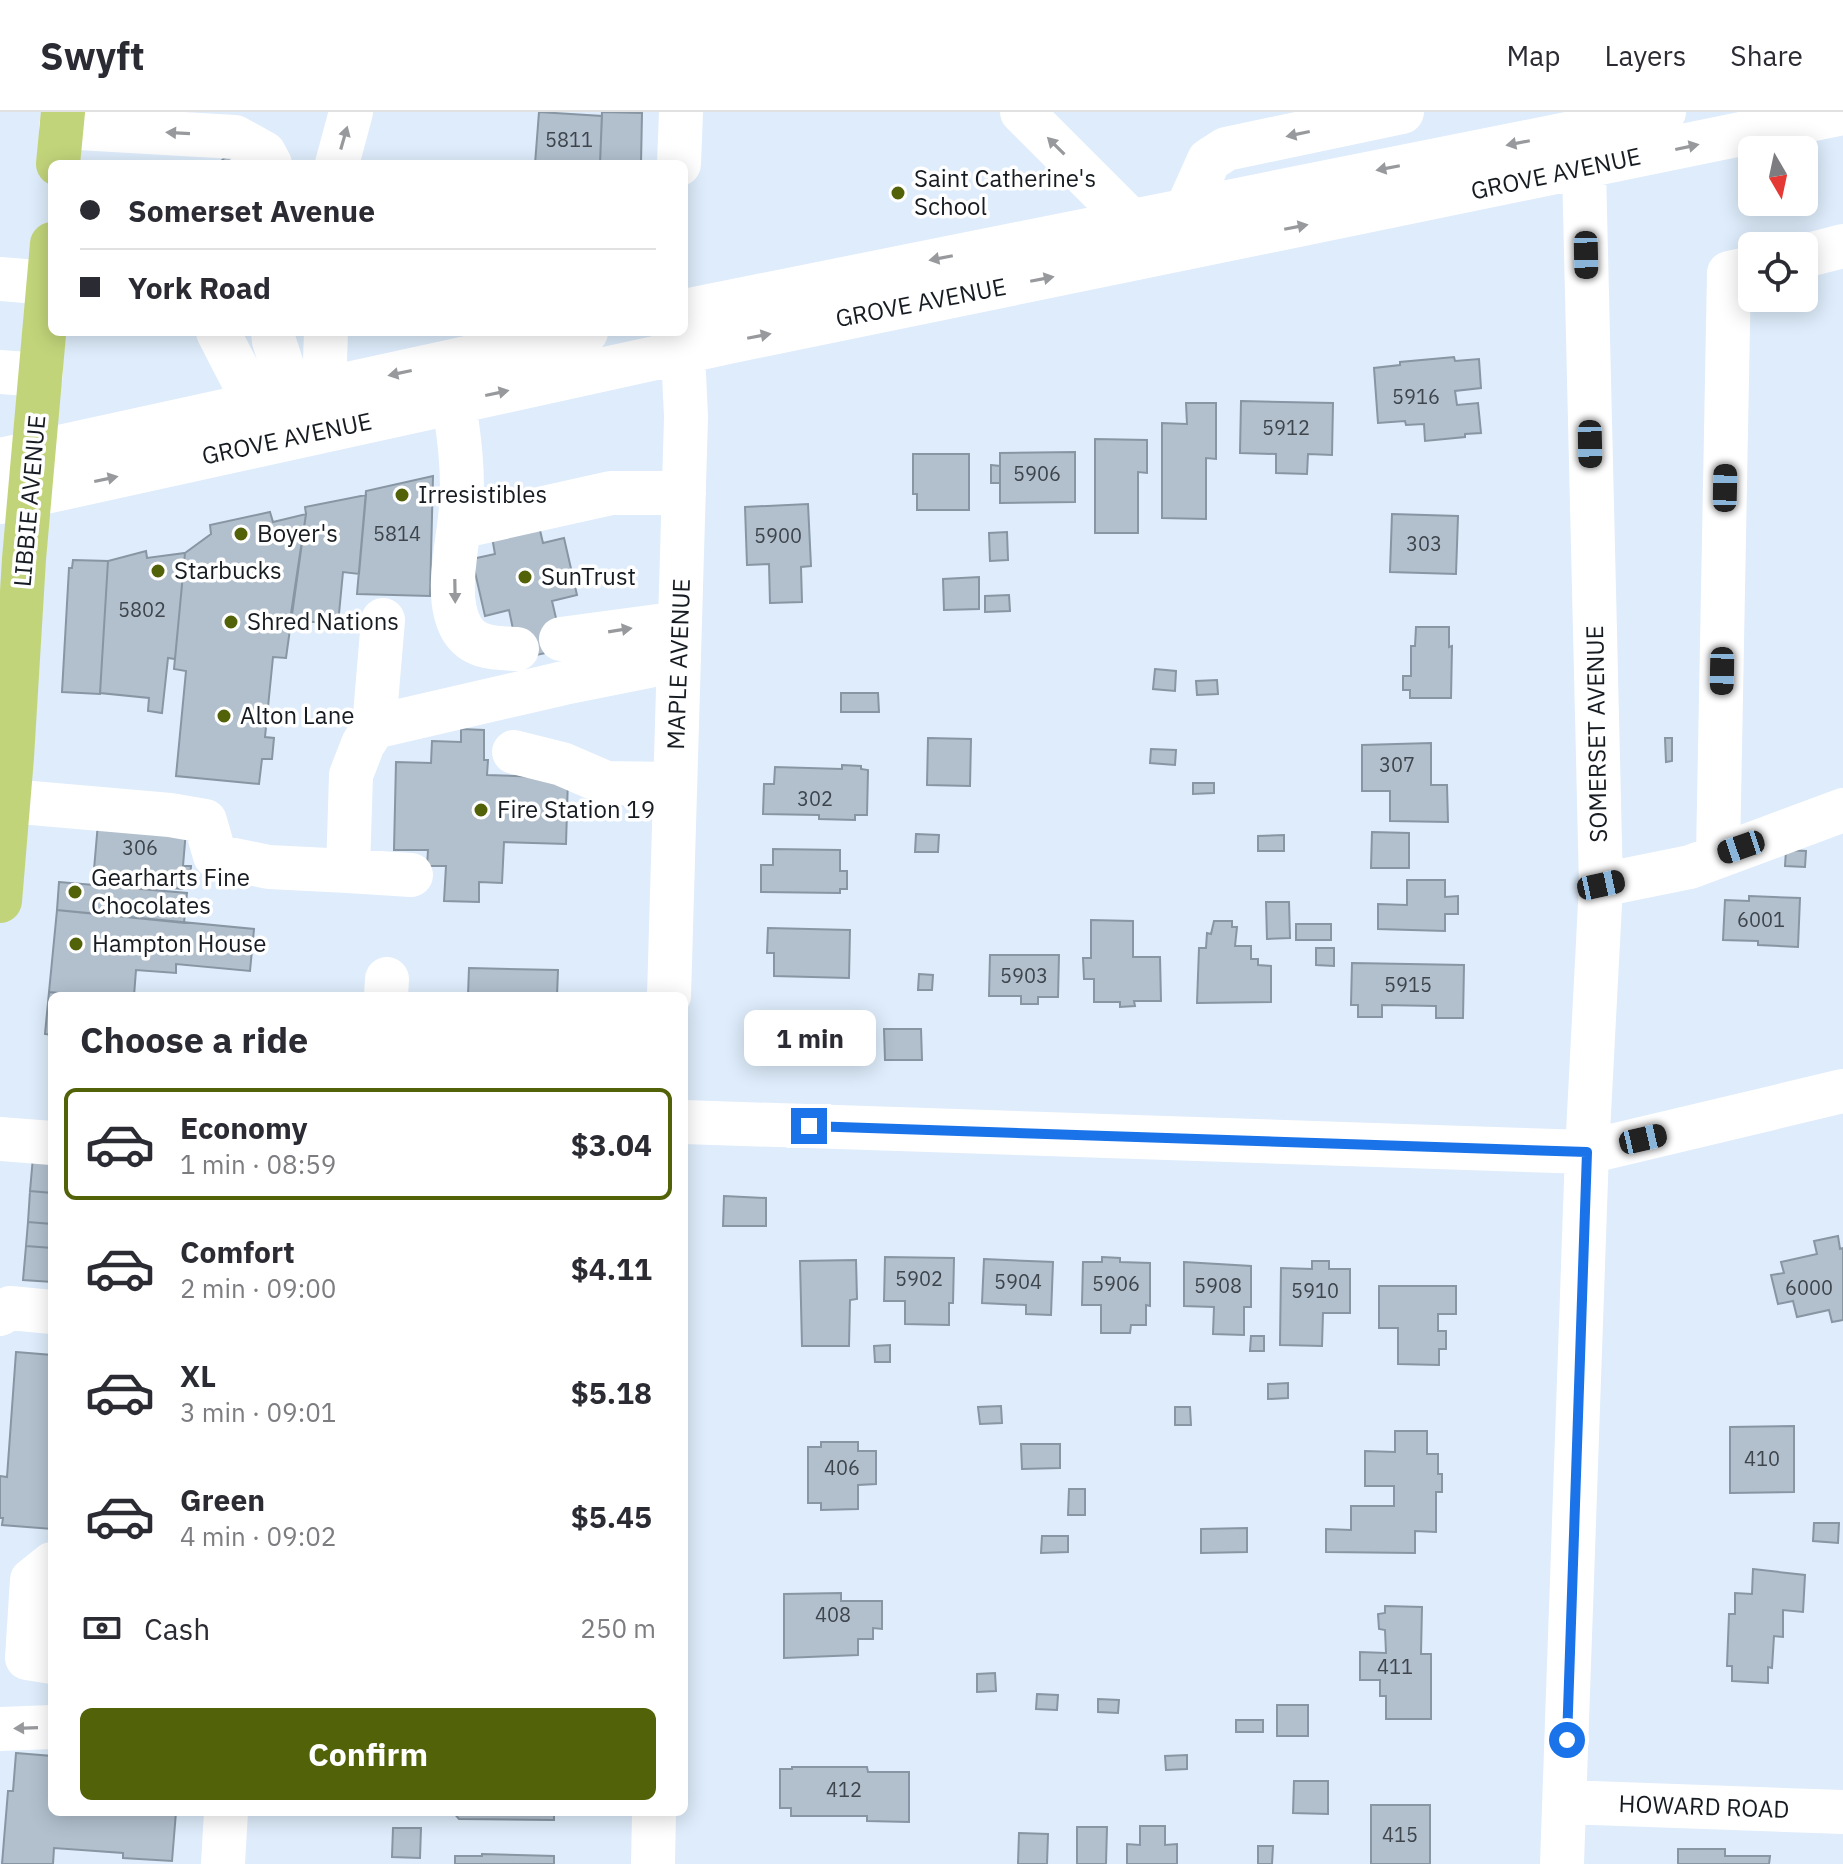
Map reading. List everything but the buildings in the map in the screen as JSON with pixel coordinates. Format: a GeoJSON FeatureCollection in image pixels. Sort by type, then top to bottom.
{"type":"FeatureCollection","features":[{"type":"Feature","properties":{"kind":"main road","name":"LIBBIE AVENUE"},"geometry":{"type":"LineString","coordinates":[[0,901],[9,801],[20,373],[48,289]]}},
{"type":"Feature","properties":{"kind":"street"},"geometry":{"type":"LineString","coordinates":[[338,160],[351,112]]}},
{"type":"Feature","properties":{"kind":"street"},"geometry":{"type":"LineString","coordinates":[[679,160],[681,112]]}},
{"type":"Feature","properties":{"kind":"street"},"geometry":{"type":"LineString","coordinates":[[1022,112],[1130,220]]}},
{"type":"Feature","properties":{"kind":"street"},"geometry":{"type":"LineString","coordinates":[[1187,209],[1209,160],[1226,149],[1402,112]]}},
{"type":"Feature","properties":{"kind":"street"},"geometry":{"type":"LineString","coordinates":[[1414,112],[1428,114],[1465,153]]}},
{"type":"Feature","properties":{"kind":"street","name":"GROVE AVENUE"},"geometry":{"type":"LineString","coordinates":[[688,330],[1130,220],[1465,153],[1578,151],[1664,112]]}},
{"type":"Feature","properties":{"kind":"street","name":"GROVE AVENUE"},"geometry":{"type":"LineString","coordinates":[[688,331],[1578,151],[1843,113]]}},
{"type":"Feature","properties":{"kind":"street"},"geometry":{"type":"LineString","coordinates":[[61,134],[131,147],[244,124],[268,160]]}},
{"type":"Feature","properties":{"kind":"street","name":"SOMERSET AVENUE"},"geometry":{"type":"LineString","coordinates":[[1562,1864],[1587,1152],[1601,885],[1578,151]]}},
{"type":"Feature","properties":{"kind":"street"},"geometry":{"type":"LineString","coordinates":[[1818,252],[1843,246]]}},
{"type":"Feature","properties":{"kind":"street"},"geometry":{"type":"LineString","coordinates":[[1718,855],[1729,273],[1738,271]]}},
{"type":"Feature","properties":{"kind":"street"},"geometry":{"type":"LineString","coordinates":[[0,279],[48,283]]}},
{"type":"Feature","properties":{"kind":"street"},"geometry":{"type":"LineString","coordinates":[[222,336],[290,397]]}},
{"type":"Feature","properties":{"kind":"street"},"geometry":{"type":"LineString","coordinates":[[273,336],[290,397]]}},
{"type":"Feature","properties":{"kind":"street"},"geometry":{"type":"LineString","coordinates":[[290,397],[324,336]]}},
{"type":"Feature","properties":{"kind":"street","name":"GROVE AVENUE"},"geometry":{"type":"LineString","coordinates":[[17,457],[568,336]]}},
{"type":"Feature","properties":{"kind":"street","name":"GROVE AVENUE"},"geometry":{"type":"LineString","coordinates":[[15,499],[454,402],[669,336]]}},
{"type":"Feature","properties":{"kind":"street","name":"MAPLE AVENUE"},"geometry":{"type":"LineString","coordinates":[[669,992],[686,417],[682,336]]}},
{"type":"Feature","properties":{"kind":"street"},"geometry":{"type":"LineString","coordinates":[[454,402],[462,474],[454,594],[457,616],[462,629],[474,641],[484,646],[517,649]]}},
{"type":"Feature","properties":{"kind":"street"},"geometry":{"type":"LineString","coordinates":[[459,527],[611,493],[684,493]]}},
{"type":"Feature","properties":{"kind":"street"},"geometry":{"type":"LineString","coordinates":[[348,871],[351,775],[363,744],[374,727],[383,620]]}},
{"type":"Feature","properties":{"kind":"street"},"geometry":{"type":"LineString","coordinates":[[561,639],[679,641]]}},
{"type":"Feature","properties":{"kind":"street"},"geometry":{"type":"LineString","coordinates":[[374,727],[564,683],[679,641]]}},
{"type":"Feature","properties":{"kind":"street"},"geometry":{"type":"LineString","coordinates":[[514,752],[562,764],[606,783],[675,784]]}},
{"type":"Feature","properties":{"kind":"street"},"geometry":{"type":"LineString","coordinates":[[9,801],[170,815],[205,821],[215,856],[269,867],[411,875]]}},
{"type":"Feature","properties":{"kind":"street"},"geometry":{"type":"LineString","coordinates":[[1601,885],[1690,867],[1843,810]]}},
{"type":"Feature","properties":{"kind":"street"},"geometry":{"type":"LineString","coordinates":[[688,1122],[1587,1152],[1843,1091]]}},
{"type":"Feature","properties":{"kind":"street"},"geometry":{"type":"LineString","coordinates":[[0,1139],[48,1143]]}},
{"type":"Feature","properties":{"kind":"street"},"geometry":{"type":"LineString","coordinates":[[0,1314],[10,1308],[48,1312]]}},
{"type":"Feature","properties":{"kind":"street"},"geometry":{"type":"LineString","coordinates":[[27,1647],[32,1580],[48,1567]]}},
{"type":"Feature","properties":{"kind":"street"},"geometry":{"type":"LineString","coordinates":[[0,1729],[48,1727]]}},
{"type":"Feature","properties":{"kind":"street","name":"HOWARD ROAD"},"geometry":{"type":"LineString","coordinates":[[1565,1802],[1843,1812]]}},
{"type":"Feature","properties":{"kind":"street"},"geometry":{"type":"LineString","coordinates":[[223,1864],[226,1816]]}},
{"type":"Feature","properties":{"kind":"street"},"geometry":{"type":"LineString","coordinates":[[653,1864],[654,1816]]}},
{"type":"Feature","properties":{"kind":"place","name":"Saint Catherine's School"},"geometry":{"type":"Point","coordinates":[898,193]}},
{"type":"Feature","properties":{"kind":"place","name":"Irresistibles"},"geometry":{"type":"Point","coordinates":[402,495]}},
{"type":"Feature","properties":{"kind":"place","name":"Boyer's"},"geometry":{"type":"Point","coordinates":[241,534]}},
{"type":"Feature","properties":{"kind":"place","name":"Starbucks"},"geometry":{"type":"Point","coordinates":[158,571]}},
{"type":"Feature","properties":{"kind":"place","name":"SunTrust"},"geometry":{"type":"Point","coordinates":[525,577]}},
{"type":"Feature","properties":{"kind":"place","name":"Shred Nations"},"geometry":{"type":"Point","coordinates":[231,622]}},
{"type":"Feature","properties":{"kind":"place","name":"Alton Lane"},"geometry":{"type":"Point","coordinates":[224,716]}},
{"type":"Feature","properties":{"kind":"place","name":"Fire Station 19"},"geometry":{"type":"Point","coordinates":[481,810]}},
{"type":"Feature","properties":{"kind":"place","name":"Gearharts Fine Chocolates"},"geometry":{"type":"Point","coordinates":[75,892]}},
{"type":"Feature","properties":{"kind":"place","name":"Hampton House"},"geometry":{"type":"Point","coordinates":[76,944]}},
{"type":"Feature","properties":{"kind":"route"},"geometry":{"type":"LineString","coordinates":[[809,1126],[1587,1152],[1567,1740]]}}]}
